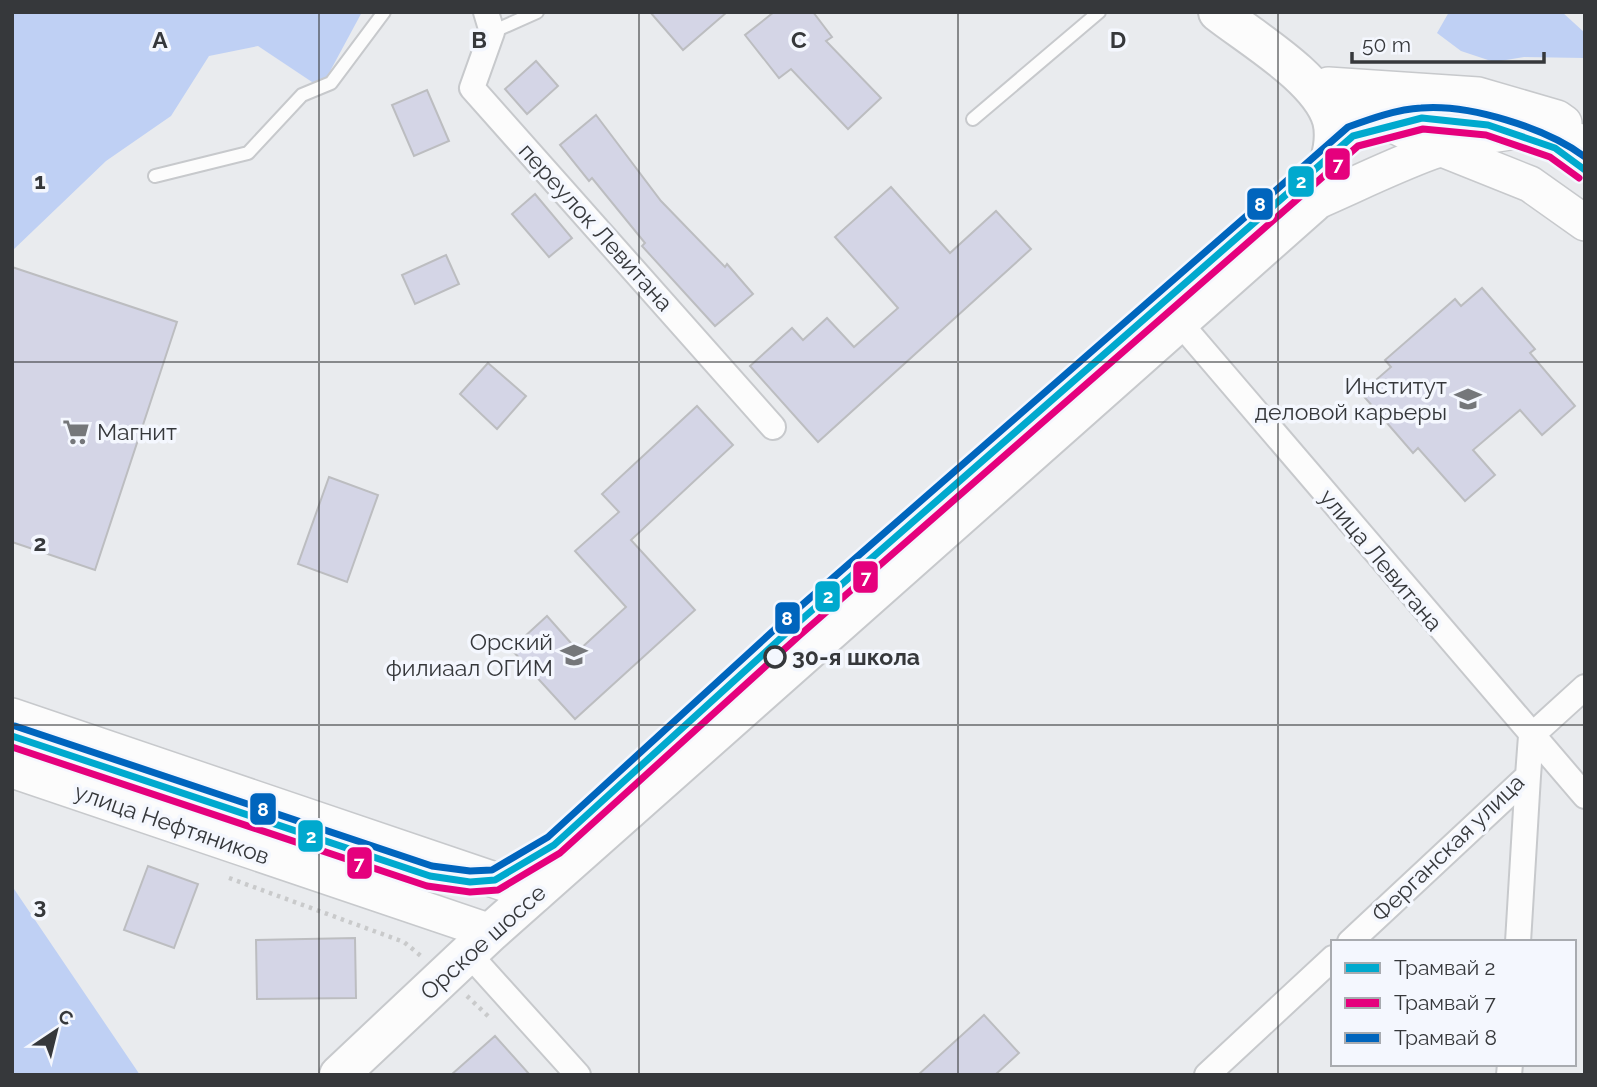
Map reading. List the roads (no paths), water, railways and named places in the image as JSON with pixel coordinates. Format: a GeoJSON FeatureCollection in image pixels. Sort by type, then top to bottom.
{"type":"FeatureCollection","features":[{"type":"Feature","properties":{"kind":"main road"},"geometry":{"type":"LineString","coordinates":[[1217,12],[1310,84],[1440,148],[1530,184],[1585,223]]}},
{"type":"Feature","properties":{"kind":"main road"},"geometry":{"type":"LineString","coordinates":[[1310,84],[1478,95],[1557,118],[1585,137]]}},
{"type":"Feature","properties":{"kind":"main road"},"geometry":{"type":"LineString","coordinates":[[1310,84],[1332,120],[1332,155],[1313,204]]}},
{"type":"Feature","properties":{"kind":"main road","name":"Орское шоссе"},"geometry":{"type":"LineString","coordinates":[[339,1075],[468,953],[1313,204],[1440,148],[1512,131],[1544,132],[1585,143]]}},
{"type":"Feature","properties":{"kind":"main road"},"geometry":{"type":"LineString","coordinates":[[12,716],[536,894]]}},
{"type":"Feature","properties":{"kind":"main road","name":"улица Нефтяников"},"geometry":{"type":"LineString","coordinates":[[12,770],[468,953]]}},
{"type":"Feature","properties":{"kind":"street","name":"переулок Левитана"},"geometry":{"type":"LineString","coordinates":[[489,22],[472,88],[774,427]]}},
{"type":"Feature","properties":{"kind":"street","name":"улица Левитана"},"geometry":{"type":"LineString","coordinates":[[1180,323],[1585,796]]}},
{"type":"Feature","properties":{"kind":"street"},"geometry":{"type":"LineString","coordinates":[[1531,736],[1585,687]]}},
{"type":"Feature","properties":{"kind":"street","name":"Ферганская улица"},"geometry":{"type":"LineString","coordinates":[[1352,940],[1528,776],[1531,736]]}},
{"type":"Feature","properties":{"kind":"street"},"geometry":{"type":"LineString","coordinates":[[1518,940],[1528,776]]}},
{"type":"Feature","properties":{"kind":"street"},"geometry":{"type":"LineString","coordinates":[[468,953],[578,1075]]}},
{"type":"Feature","properties":{"kind":"street"},"geometry":{"type":"LineString","coordinates":[[1207,1075],[1331,960]]}},
{"type":"Feature","properties":{"kind":"lane"},"geometry":{"type":"LineString","coordinates":[[155,176],[248,153],[302,95],[331,83],[384,12]]}},
{"type":"Feature","properties":{"kind":"lane"},"geometry":{"type":"LineString","coordinates":[[489,22],[537,12]]}},
{"type":"Feature","properties":{"kind":"lane"},"geometry":{"type":"LineString","coordinates":[[973,119],[1099,12]]}},
{"type":"Feature","properties":{"kind":"tram line","name":"8"},"geometry":{"type":"LineString","coordinates":[[15,726],[432,866],[470,871],[492,870],[548,837],[786,619],[1348,127],[1412,109],[1462,110],[1529,128],[1569,146],[1585,157]]}},
{"type":"Feature","properties":{"kind":"tram line","name":"2"},"geometry":{"type":"LineString","coordinates":[[12,736],[430,876],[470,882],[495,880],[554,845],[793,627],[1353,136],[1422,118],[1488,125],[1555,148],[1585,170]]}},
{"type":"Feature","properties":{"kind":"tram line","name":"7"},"geometry":{"type":"LineString","coordinates":[[12,747],[427,886],[470,892],[498,890],[560,853],[800,635],[1358,146],[1423,129],[1486,135],[1550,157],[1579,178]]}},
{"type":"Feature","properties":{"kind":"place","name":"Институт деловой карьеры"},"geometry":{"type":"Point","coordinates":[1468,399]}},
{"type":"Feature","properties":{"kind":"place","name":"Магнит"},"geometry":{"type":"Point","coordinates":[76,432]}},
{"type":"Feature","properties":{"kind":"place","name":"Орский филиаал ОГИМ"},"geometry":{"type":"Point","coordinates":[574,655]}},
{"type":"Feature","properties":{"kind":"place","name":"30-я школа"},"geometry":{"type":"Point","coordinates":[775,657]}}]}
